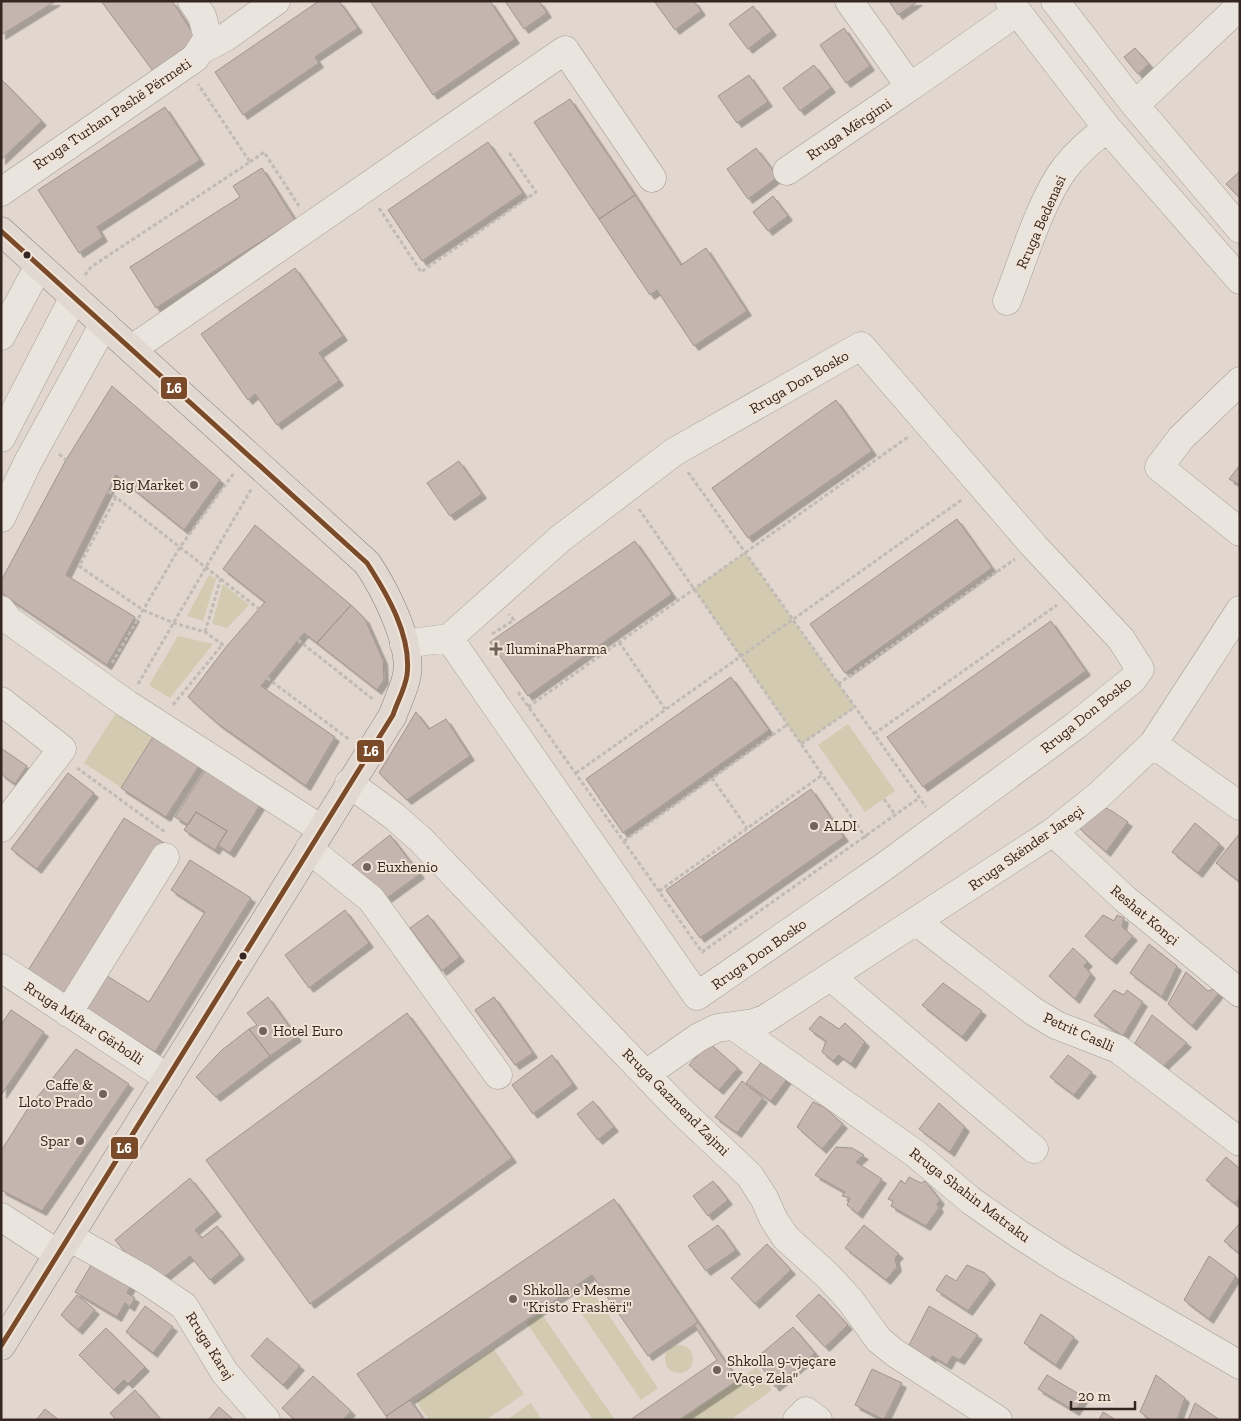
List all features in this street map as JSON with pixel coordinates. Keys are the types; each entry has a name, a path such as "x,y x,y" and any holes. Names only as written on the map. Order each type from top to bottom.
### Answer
{"main road":[{"path":"1,231 367,562 379,581 393,610 404,644 407,674 393,715 358,746 349,783 1,1346"}],"street":[{"name":"Rruga Turhan Pashë Përmeti","path":"1,192 194,57 208,38 207,27 192,1"},
{"path":"194,57 276,1"},
{"path":"849,1 910,87"},
{"path":"1055,1 1135,105 1240,229"},
{"path":"1135,105 1240,6"},
{"path":"1013,7 1106,128 1240,280"},
{"name":"Rruga Mërgimi","path":"787,171 910,87 1013,7"},
{"path":"132,349 565,50 652,178"},
{"name":"Rruga Bedenasi","path":"1007,301 1050,192 1064,169 1080,150 1106,128"},
{"path":"1,336 39,266"},
{"path":"1,438 72,295"},
{"path":"1,518 29,460 104,324"},
{"name":"Rruga Don Bosko","path":"861,346 1034,546 1121,639 1140,669 1132,680 1075,726 939,826 697,996 636,908 518,714 449,638 561,538 674,452 861,346"},
{"path":"1240,381 1181,438 1159,467 1240,532"},
{"path":"1,610 10,621 315,839 386,917 498,1075"},
{"name":"Rruga Skënder Jareçi","path":"646,1074 699,1037 718,1028 735,1027 765,1019 1053,832 1098,796 1153,744 1240,610"},
{"path":"404,644 449,638"},
{"path":"1,701 60,752 1,828"},
{"path":"1153,744 1240,806"},
{"name":"Rruga Gazmend Zajmi","path":"349,783 395,817 421,840 678,1108 750,1176 786,1238 839,1288 879,1340 895,1353 998,1420"},
{"name":"Reshat Konçi","path":"1053,832 1125,900 1240,993"},
{"path":"68,1014 165,857"},
{"name":"Petrit Caslli","path":"917,922 1033,1011 1056,1025 1118,1048 1240,1142"},
{"name":"Rruga Miftar Gërbolli","path":"1,968 68,1014 168,1078"},
{"path":"830,977 1034,1149"},
{"name":"Rruga Shahin Matraku","path":"735,1027 916,1154 970,1200 1020,1235 1067,1265 1240,1364"},
{"name":"Rruga Karaj","path":"1,1217 63,1246 144,1279 184,1306 225,1373 266,1420"},
{"path":"797,1420 806,1411 818,1420"}],"path":[{"path":"194,57 250,162"},
{"path":"365,188 421,272 536,192 508,150"},
{"path":"72,295 91,267 264,152 312,225"},
{"path":"518,714 927,423"},
{"path":"674,452 939,826"},
{"path":"100,685 180,547 255,461"},
{"path":"144,690 137,686 207,567 255,461"},
{"path":"576,773 792,618 982,486"},
{"path":"625,488 866,838"},
{"path":"108,490 259,609"},
{"path":"116,497 79,566 143,610 174,623 205,632 226,647"},
{"path":"838,684 1034,546"},
{"path":"205,632 221,578"},
{"path":"874,734 1076,592"},
{"path":"298,640 393,715"},
{"path":"620,642 665,709"},
{"path":"164,703 171,708 222,644"},
{"path":"267,678 358,746"},
{"path":"514,686 518,714 576,773 702,952 866,838 919,798"},
{"path":"801,744 855,707"},
{"path":"624,842 788,724"},
{"path":"343,746 358,746"},
{"path":"60,752 175,839 165,857"},
{"path":"636,908 822,775"},
{"path":"712,778 747,828"},
{"path":"884,799 896,816"}],"shaded area":[{"path":"745,553 855,707 801,744 694,589"},
{"path":"209,575 216,579 203,621 187,616"},
{"path":"223,584 249,605 227,628 212,624"},
{"path":"178,636 213,644 170,698 149,685"},
{"path":"116,713 199,766 166,817 84,763"},
{"path":"848,724 895,791 865,812 818,745"},
{"path":"591,1289 658,1388 641,1400 573,1301"},
{"path":"541,1313 615,1420 593,1420 526,1322"},
{"path":"679,1345 689,1349 693,1359 689,1369 679,1373 669,1369 665,1359 669,1349"},
{"path":"494,1349 524,1394 486,1420 429,1420 416,1401"},
{"path":"757,1367 772,1390 730,1420 679,1420"},
{"path":"531,1403 542,1420 506,1420"}],"building":[{"path":"1,1 56,1 1,35"},
{"path":"101,1 172,1 197,39 153,71"},
{"path":"319,1 339,1 358,28 315,57 319,63 243,115 215,72"},
{"path":"370,1 490,1 515,39 433,95"},
{"path":"505,1 539,1 547,13 524,29"},
{"path":"654,1 694,1 701,11 675,30"},
{"path":"889,1 918,1 898,15"},
{"path":"753,6 772,31 748,49 729,24"},
{"path":"844,28 870,66 846,83 820,45"},
{"path":"1135,48 1149,64 1138,74 1124,57"},
{"path":"814,65 831,88 800,111 783,88"},
{"path":"749,75 768,102 737,123 718,96"},
{"path":"1,79 42,121 1,160"},
{"path":"570,99 635,195 599,219 534,122"},
{"path":"165,107 200,160 97,227 103,237 79,253 38,190"},
{"path":"488,142 523,193 422,261 388,210"},
{"path":"756,148 778,177 748,199 727,169"},
{"path":"262,168 295,220 156,308 130,267 240,197 233,186"},
{"path":"1240,171 1240,198 1226,184"},
{"path":"635,195 681,265 706,248 747,311 694,346 657,290 650,295 599,219"},
{"path":"773,196 788,216 768,231 753,212"},
{"path":"295,268 343,336 319,353 339,381 277,425 255,394 248,400 201,334"},
{"path":"112,386 220,480 184,530 116,475 66,575 135,617 107,665 1,593 1,581 66,460"},
{"path":"836,400 872,451 748,538 712,488"},
{"path":"459,461 482,494 450,516 427,483"},
{"path":"1240,465 1240,485 1229,479"},
{"path":"957,519 992,568 845,673 810,624"},
{"path":"255,525 351,605 317,643 304,633 261,686 335,737 306,786 217,723 188,697 226,647 265,602 223,569"},
{"path":"635,541 672,594 528,696 490,642"},
{"path":"351,605 365,619 383,660 384,680 377,690 317,643"},
{"path":"1051,621 1086,671 923,787 887,737"},
{"path":"731,677 769,730 623,833 586,779"},
{"path":"416,712 429,729 446,719 470,756 407,800 379,773"},
{"path":"153,737 199,766 166,817 121,788"},
{"path":"1,748 27,766 15,784 1,774"},
{"path":"207,767 262,802 230,853 218,845 227,831 196,812 188,825 175,817"},
{"path":"68,773 94,793 37,869 11,849"},
{"path":"811,789 844,837 700,938 666,890"},
{"path":"1093,802 1112,811 1128,822 1106,852 1079,828"},
{"path":"196,812 227,831 215,850 184,830"},
{"path":"124,818 164,843 68,997 27,972"},
{"path":"1195,823 1220,844 1198,873 1172,852"},
{"path":"1240,833 1240,882 1216,863"},
{"path":"390,835 420,874 387,898 381,889 377,894 352,865"},
{"path":"190,860 251,898 155,1052 83,1007 104,974 149,1002 205,912 171,890"},
{"path":"345,910 369,943 309,988 285,955"},
{"path":"428,915 460,957 442,971 410,928"},
{"path":"1103,915 1114,921 1117,915 1124,918 1122,927 1133,936 1112,960 1085,936"},
{"path":"1149,944 1177,966 1162,997 1130,973"},
{"path":"1073,948 1088,962 1084,966 1091,974 1075,999 1049,976"},
{"path":"1186,972 1208,991 1214,989 1219,993 1192,1026 1168,1004"},
{"path":"943,983 982,1011 962,1037 922,1005"},
{"path":"1114,990 1124,995 1127,990 1143,1002 1123,1036 1094,1016"},
{"path":"268,997 297,1037 270,1056 249,1029 257,1025 247,1013"},
{"path":"494,997 533,1053 515,1065 475,1010"},
{"path":"11,1010 44,1032 2,1094 1,1025"},
{"path":"407,1013 512,1158 310,1304 206,1160"},
{"path":"1152,1015 1187,1043 1162,1067 1135,1043"},
{"path":"820,1016 839,1029 845,1023 865,1042 851,1064 839,1055 833,1061 822,1052 826,1041 809,1029"},
{"path":"249,1029 270,1056 216,1097 196,1077 222,1050"},
{"path":"709,1043 738,1068 719,1090 689,1065"},
{"path":"76,1049 129,1084 42,1211 1,1190 1,1151 27,1110"},
{"path":"552,1055 573,1084 533,1114 512,1085"},
{"path":"1068,1055 1092,1072 1074,1095 1050,1077"},
{"path":"762,1061 787,1079 771,1101 746,1083"},
{"path":"742,1081 763,1098 737,1133 715,1117"},
{"path":"593,1101 614,1127 598,1140 577,1114"},
{"path":"813,1102 824,1107 843,1124 822,1149 797,1127"},
{"path":"939,1103 965,1127 950,1152 919,1129"},
{"path":"836,1147 852,1148 864,1155 856,1162 882,1179 858,1214 847,1205 850,1198 842,1196 845,1192 815,1175"},
{"path":"1226,1157 1240,1169 1240,1198 1234,1203 1206,1180"},
{"path":"909,1177 921,1183 925,1181 940,1200 937,1204 939,1208 926,1226 891,1206 893,1201 888,1199 901,1180 905,1184"},
{"path":"190,1178 217,1212 195,1230 202,1238 217,1226 240,1255 210,1280 190,1256 153,1286 115,1240"},
{"path":"713,1181 728,1200 708,1216 693,1196"},
{"name":"Shkolla e Mesme \"Kristo Frashëri\"","path":"614,1199 698,1322 648,1356 592,1275 386,1416 357,1374"},
{"path":"1240,1223 1240,1254 1224,1241"},
{"path":"718,1225 736,1250 706,1271 688,1246"},
{"path":"864,1225 899,1254 895,1258 897,1267 886,1280 845,1248"},
{"path":"767,1244 791,1270 755,1304 731,1278"},
{"path":"1209,1256 1236,1276 1209,1319 1184,1300"},
{"path":"96,1257 134,1280 127,1293 135,1298 130,1307 125,1303 117,1317 75,1292"},
{"path":"967,1265 985,1273 991,1280 968,1311 936,1290 946,1275 956,1281"},
{"path":"819,1294 848,1325 825,1347 796,1316"},
{"path":"77,1295 95,1310 78,1330 61,1315"},
{"path":"145,1306 173,1327 153,1353 126,1332"},
{"path":"929,1306 978,1335 960,1360 952,1356 947,1365 932,1356 929,1362 909,1345"},
{"path":"1041,1314 1074,1337 1056,1365 1024,1343"},
{"name":"Shkolla 9-vjeçare \"Vaçe Zela\"","path":"698,1322 738,1380 679,1420 630,1420 717,1360 694,1325"},
{"path":"793,1327 815,1353 775,1387 756,1358"},
{"path":"106,1328 145,1367 128,1384 124,1380 114,1390 79,1355"},
{"path":"267,1338 300,1366 283,1385 251,1356"},
{"path":"872,1369 902,1383 884,1420 855,1405"},
{"path":"1047,1375 1084,1397 1075,1411 1038,1389"},
{"path":"1156,1375 1185,1398 1177,1420 1151,1420 1140,1412"},
{"path":"313,1376 351,1411 343,1420 295,1420 282,1408"},
{"path":"135,1390 161,1420 116,1420 110,1413"},
{"path":"410,1400 424,1420 388,1420 386,1416"},
{"path":"1195,1403 1220,1420 1188,1420"},
{"path":"219,1407 234,1420 208,1420"},
{"path":"45,1409 59,1420 36,1420"},
{"path":"1103,1412 1116,1420 1099,1420"}],"transit line":[{"name":"L6","path":"1,231 367,563 396,616 406,645 408,660 406,680 393,715 1,1346"}],"place":[{"name":"Big Market","path":"194,485"},
{"name":"IluminaPharma","path":"496,649"},
{"name":"ALDI","path":"814,826"},
{"name":"Euxhenio","path":"367,867"},
{"name":"Hotel Euro","path":"263,1031"},
{"name":"Caffe & Lloto Prado","path":"103,1094"},
{"name":"Spar","path":"80,1141"},
{"name":"Shkolla e Mesme \"Kristo Frashëri\"","path":"513,1299"},
{"name":"Shkolla 9-vjeçare \"Vaçe Zela\"","path":"717,1370"}]}
